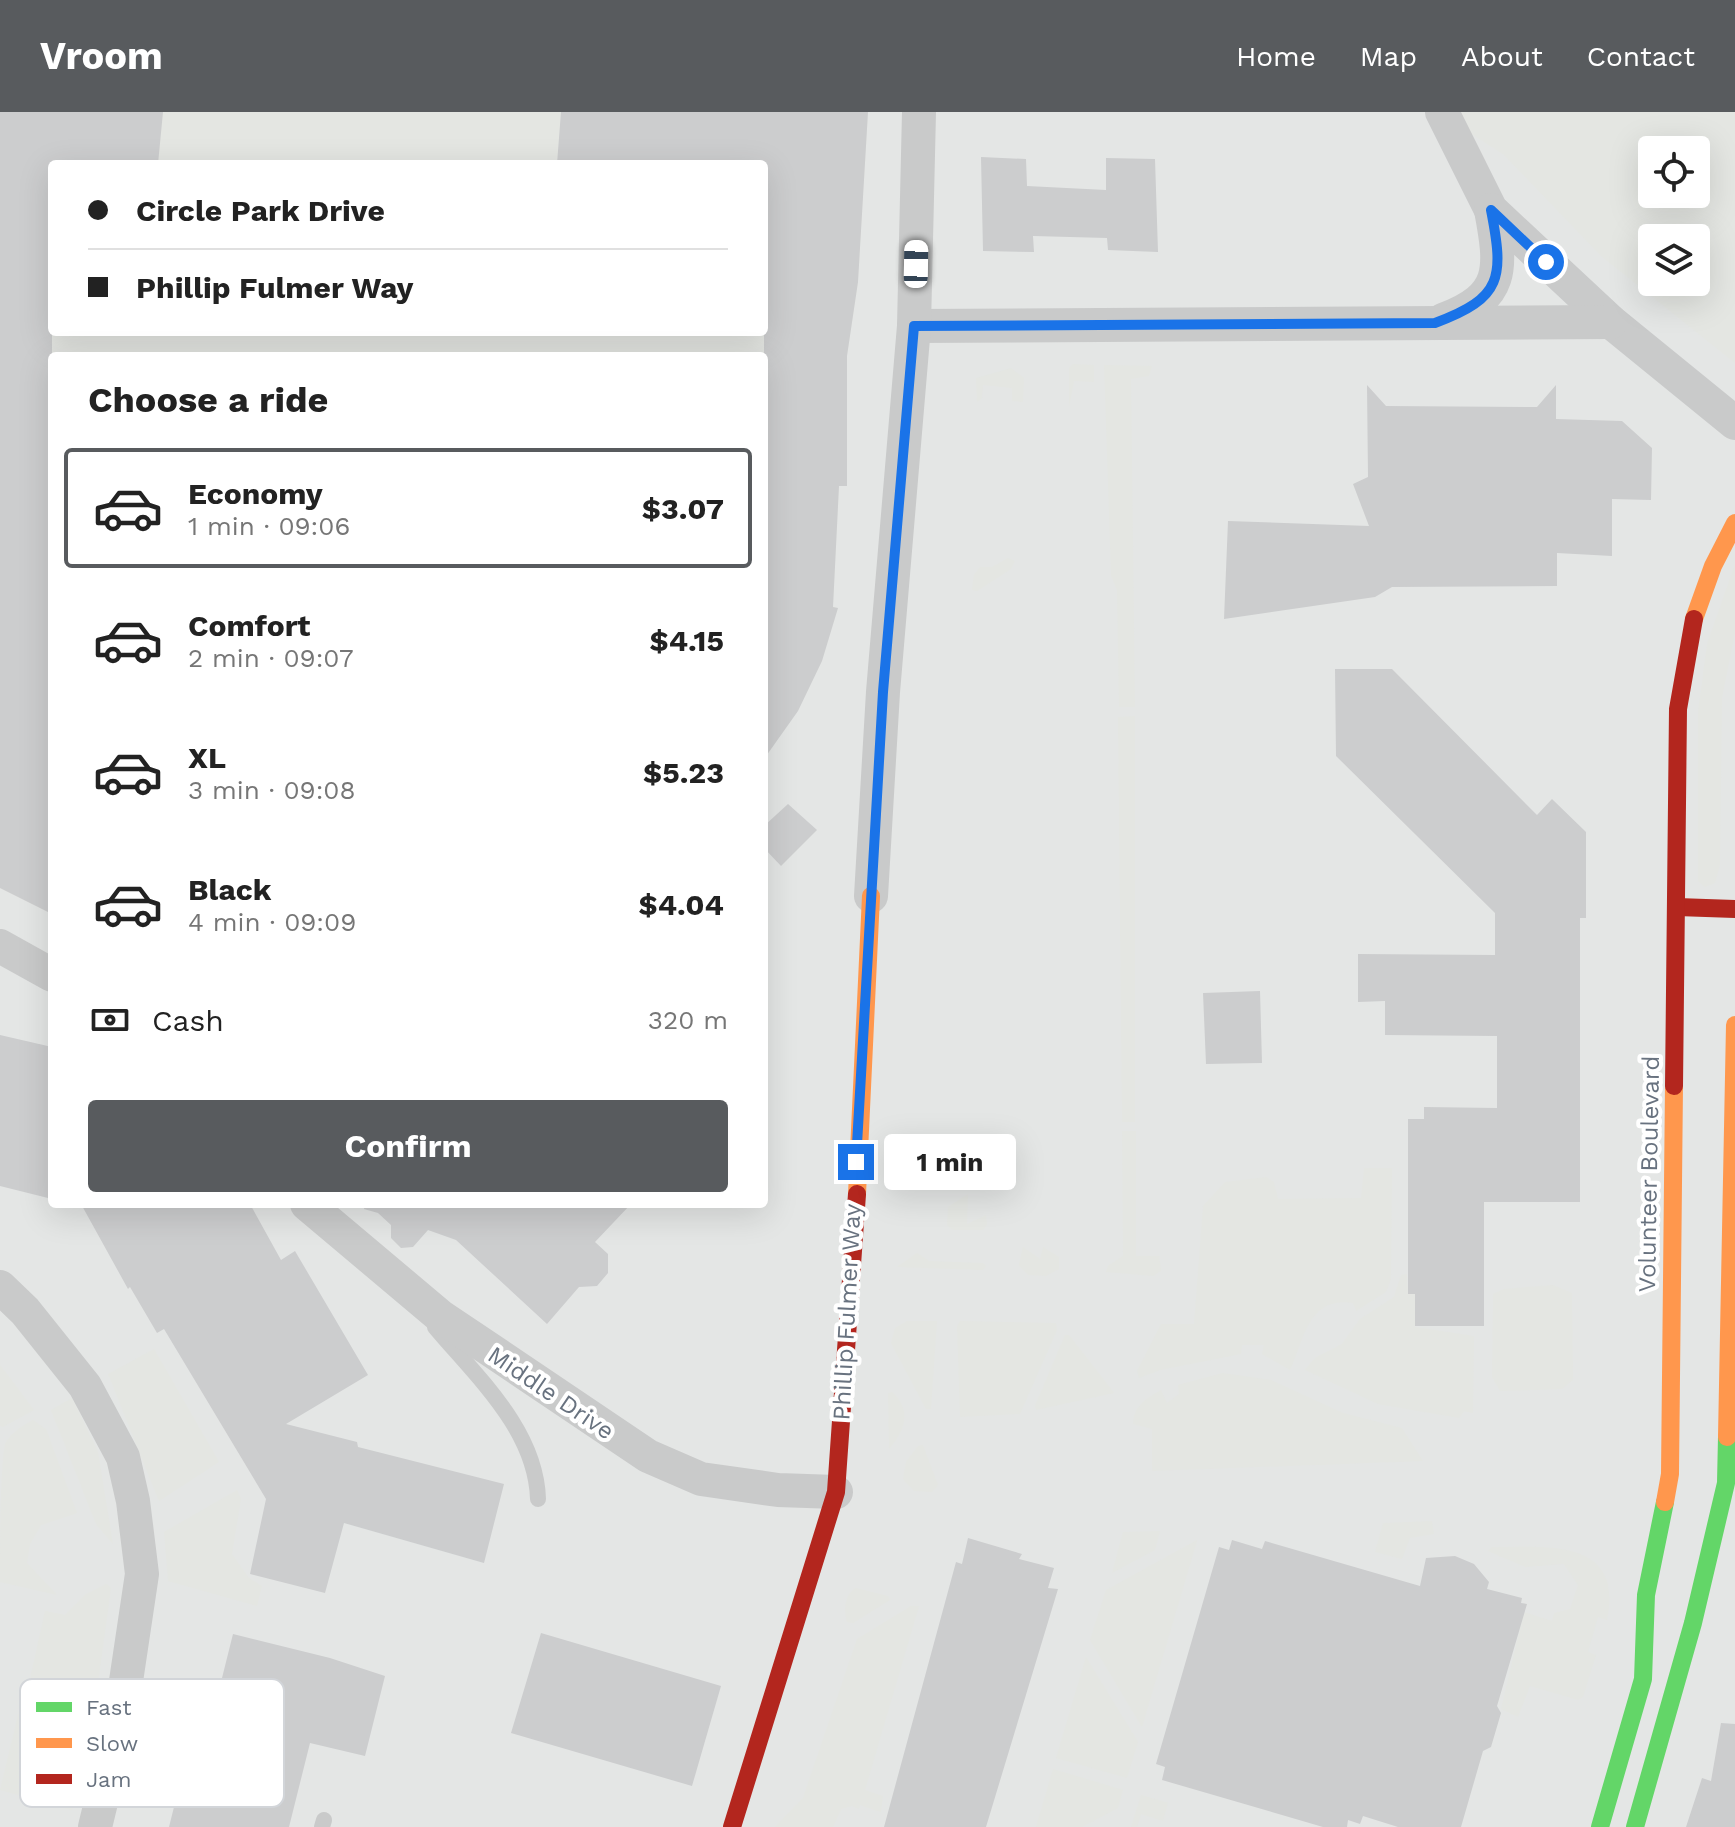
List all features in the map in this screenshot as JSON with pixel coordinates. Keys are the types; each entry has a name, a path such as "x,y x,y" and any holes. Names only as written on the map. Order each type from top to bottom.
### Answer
{"street":[{"name":"Phillip Fulmer Way","path":"732,1827 836,1492 853,1271 883,692 914,326 919,112"},
{"path":"1435,323 1471,310 1485,297 1499,254 1491,210 1442,112"},
{"path":"1491,210 1611,322 1735,423"},
{"path":"914,326 1611,322"},
{"name":"Volunteer Boulevard","path":"1600,1827 1643,1679 1646,1595 1670,1474 1680,1172 1677,907 1678,709 1682,666 1693,622 1735,523"},
{"path":"1677,907 1735,909"},
{"path":"0,946 48,973"},
{"path":"1635,1827 1693,1623 1726,1483 1726,1173 1735,1025"},
{"name":"Middle Drive","path":"312,1208 400,1286 648,1456 701,1479 778,1490 836,1492"},
{"path":"0,1287 25,1311 85,1386 123,1457 133,1501 142,1574 126,1679"},
{"path":"95,1827 100,1807"}],"lane":[{"path":"400,1286 506,1412 537,1473 538,1499"}],"shaded area":[{"path":"0,112 1735,112 1735,1827 0,1827"},
{"path":"0,112 868,112 858,282 847,356 847,486 839,486 833,603 826,605 838,608 808,685 768,752 768,352 48,352 48,912 0,888"},
{"path":"1457,112 1735,112 1735,363 1651,296 1710,296 1710,224 1638,224 1638,286 1601,256 1503,154 1470,133"},
{"path":"1073,364 1094,365 1094,382 1074,381 1069,406 1069,368"},
{"path":"1104,365 1152,366 1149,376 1131,379 1135,707 1119,707 1117,590 1111,575"},
{"path":"1011,368 1024,378 1023,402 1012,401 1012,388 983,385 982,398 977,402 976,378"},
{"path":"1008,558 1015,561 1011,569 977,591 972,590 974,575 980,567 992,567"},
{"path":"1735,564 1735,632 1722,697 1720,865 1715,883 1705,887 1698,881 1698,712 1707,644"},
{"path":"1135,716 1135,1122 1122,1122 1118,717"},
{"path":"1122,1131 1136,1131 1136,1256 1159,1256 1161,1271 1153,1276 1106,1272 1108,1266 1123,1256"},
{"path":"1364,1168 1392,1168 1391,1279 1386,1292 1356,1311 1353,1303 1338,1303 1326,1306 1317,1313 1310,1322 1290,1370 1262,1354 1264,1345 1242,1345 1241,1354 1160,1370 1139,1378 1137,1371 1161,1324 1194,1324 1203,1206 1225,1182 1266,1177 1274,1182 1278,1199 1361,1198"},
{"path":"968,1194 967,1224 986,1215 987,1224 983,1230 953,1230 947,1225 948,1207"},
{"path":"1023,1247 1040,1259 1043,1247 1059,1257 1059,1269 1046,1276 1028,1275 1019,1265"},
{"path":"917,1253 929,1261 983,1263 986,1266 983,1270 897,1267"},
{"path":"1407,1274 1408,1293 1415,1294 1415,1327 1474,1336 1473,1413 1464,1411 1459,1418 1378,1404 1305,1370 1315,1358 1342,1344 1360,1319 1394,1297 1401,1275"},
{"path":"1553,1285 1572,1293 1573,1380 1562,1389 1500,1391 1492,1377 1493,1294 1504,1289"},
{"path":"907,1321 937,1321 931,1409 926,1409 891,1343 895,1328"},
{"path":"960,1321 1056,1323 1057,1330 1020,1414 960,1417 957,1326"},
{"path":"1065,1335 1069,1335 1114,1393 1036,1410 1035,1406"},
{"path":"154,1349 219,1462 159,1501 108,1374"},
{"path":"0,1365 34,1410 3,1427 0,1426"},
{"path":"1223,1373 1271,1380 1343,1413 1402,1428 1423,1461 1152,1471 1152,1429 1133,1424 1138,1407 1161,1390 1167,1403 1179,1394 1178,1385"},
{"path":"892,1392 902,1406 904,1421 889,1449 888,1393"},
{"path":"72,1398 98,1452 113,1544 96,1524 51,1410"},
{"path":"33,1420 46,1429 77,1513 41,1525 30,1544 27,1563 57,1595 0,1582 5,1444 17,1430"},
{"path":"923,1445 938,1485 932,1492 914,1491 903,1479 906,1462 918,1446"},
{"path":"237,1490 241,1499 232,1554 249,1578 262,1586 257,1606 168,1581 164,1532"},
{"path":"1432,1521 1434,1534 1410,1538 1402,1559 1375,1552 1383,1523"},
{"path":"1160,1531 1155,1550 1112,1573 1123,1532"},
{"path":"1197,1540 1142,1727 1090,1640 1106,1590"},
{"path":"1492,1547 1557,1548 1593,1561 1604,1574 1609,1593 1607,1620 1598,1617 1588,1652 1596,1655 1583,1697 1578,1700 1530,1686 1518,1717 1501,1709 1524,1612 1552,1621 1554,1613 1570,1609 1578,1585 1564,1564 1525,1567 1488,1551"},
{"path":"106,1584 111,1588 99,1679 30,1679 45,1611 65,1615 86,1594"},
{"path":"856,1588 888,1596 890,1600 853,1623 847,1622 846,1603 849,1594"},
{"path":"911,1606 919,1606 865,1790 883,1796 881,1812 860,1805 859,1809 852,1806 841,1809 833,1827 775,1827 803,1798 857,1639"},
{"path":"1086,1657 1138,1742 1127,1778 1056,1758"},
{"path":"20,1707 20,1796 0,1790"},
{"path":"1053,1769 1123,1790 1118,1808 1082,1827 1036,1827"},
{"path":"1141,1795 1168,1803 1163,1821 1141,1814 1137,1827 1131,1827"}],"building":[{"path":"0,112 163,112 158,160 48,160 48,336 52,336 52,352 48,352 48,912 0,888"},
{"path":"561,112 868,112 858,282 847,356 847,486 839,486 833,607 838,608 822,661 798,711 768,753 768,352 764,352 764,336 768,336 768,160 557,160"},
{"path":"981,157 1026,159 1027,186 1106,190 1106,158 1155,159 1158,252 1108,250 1107,238 1033,236 1034,252 983,251"},
{"path":"1367,385 1386,406 1537,407 1556,385 1556,419 1622,421 1652,448 1651,500 1612,499 1612,556 1557,553 1557,586 1392,587 1375,597 1224,619 1228,521 1369,526 1353,484 1368,477"},
{"path":"1335,669 1392,669 1537,815 1552,799 1586,832 1586,918 1580,918 1580,1202 1484,1202 1484,1326 1415,1326 1415,1294 1408,1294 1408,1119 1424,1119 1424,1107 1497,1108 1497,1036 1385,1035 1385,1001 1358,1002 1358,954 1495,955 1495,913 1336,756"},
{"path":"788,804 817,830 781,866 768,852 768,822"},
{"path":"1260,991 1262,1063 1206,1064 1203,993"},
{"path":"0,1035 48,1046 48,1198 0,1186"},
{"path":"83,1208 252,1208 281,1260 295,1251 368,1375 286,1424 357,1442 358,1447 504,1484 484,1563 344,1523 325,1593 250,1574 266,1499 164,1329 157,1333 130,1287 128,1289"},
{"path":"627,1208 595,1242 608,1254 608,1273 597,1286 579,1287 547,1324 456,1240 428,1230 413,1247 401,1248 391,1238 391,1225 378,1213 364,1209"},
{"path":"968,1538 1022,1554 1019,1559 1054,1568 1048,1588 1058,1589 986,1827 884,1827 956,1562 962,1564"},
{"path":"1232,1540 1262,1549 1265,1541 1420,1586 1426,1558 1455,1556 1474,1564 1489,1582 1487,1589 1522,1598 1521,1603 1527,1604 1497,1706 1501,1713 1491,1747 1483,1751 1461,1827 1398,1827 1363,1816 1360,1824 1348,1820 1347,1827 1323,1827 1162,1780 1165,1767 1156,1764 1219,1547 1229,1550"},
{"path":"541,1633 721,1686 692,1786 511,1733"},
{"path":"233,1634 330,1658 385,1676 365,1756 310,1743 289,1827 169,1827 174,1807 284,1807 284,1679 222,1679"},
{"path":"1721,1723 1735,1724 1735,1827 1686,1827 1702,1778 1711,1781"}],"traffic: fast":[{"path":"1635,1827 1693,1623 1726,1483 1727,1437"},
{"path":"1600,1827 1643,1679 1646,1595 1665,1502"}],"traffic: slow":[{"path":"1694,619 1713,566 1735,523"},
{"path":"857,1194 871,896"},
{"path":"1727,1437 1735,1025"},
{"path":"1665,1502 1670,1474 1674,1086"}],"traffic: jam":[{"path":"1674,1086 1678,709 1694,619"},
{"path":"1677,907 1735,909"},
{"path":"732,1827 836,1492 857,1194"}],"route":[{"path":"856,1162 883,692 908,363 914,326 1217,327 1435,323 1471,310 1485,297 1494,278 1499,254 1491,210 1546,262"}]}
